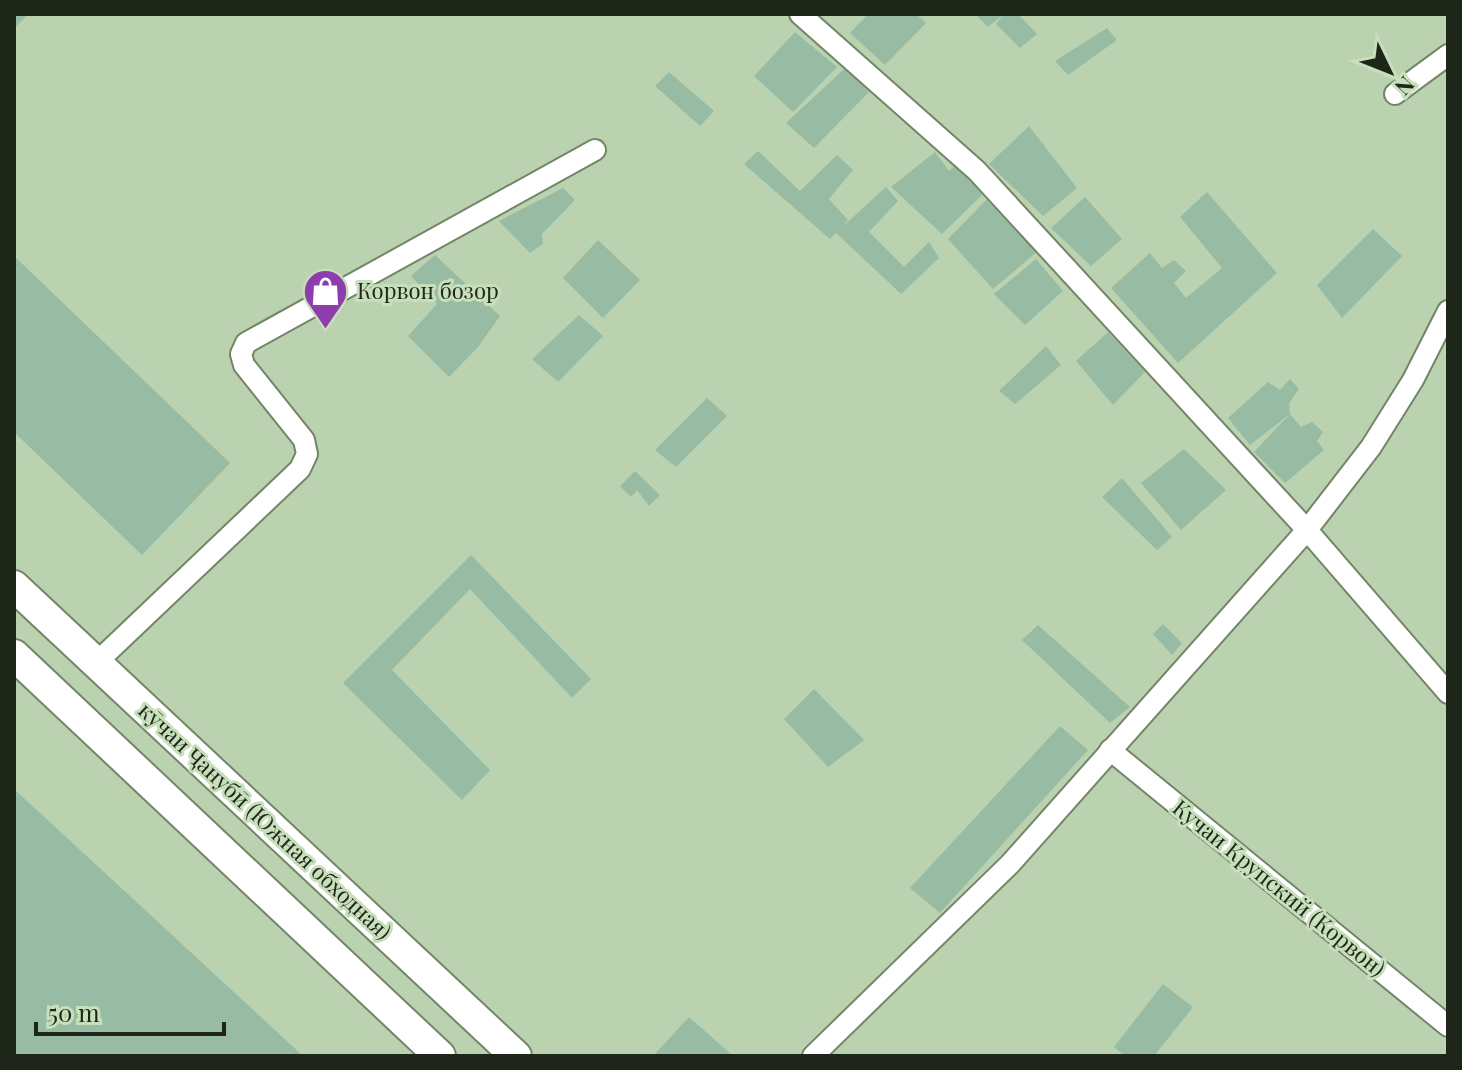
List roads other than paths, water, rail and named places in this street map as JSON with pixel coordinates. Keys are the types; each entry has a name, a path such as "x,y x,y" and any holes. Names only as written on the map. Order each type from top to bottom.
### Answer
{"main road":[{"name":"кӯчаи Ҷанубӣ (Южная обходная)","path":"14,586 516,1056"},
{"path":"14,655 440,1056"}],"street":[{"path":"800,14 977,171 1307,530 1448,693"},
{"path":"1395,94 1448,55"},
{"path":"96,663 300,469 307,454 304,440 244,365 241,354 246,343 595,150"},
{"path":"813,1056 1010,864 1307,530 1371,447 1413,380 1448,311"},
{"name":"Кучаи Крупский (Корвон)","path":"1110,750 1448,1026"}],"place":[{"name":"Корвон бозор","path":"326,330"}]}
